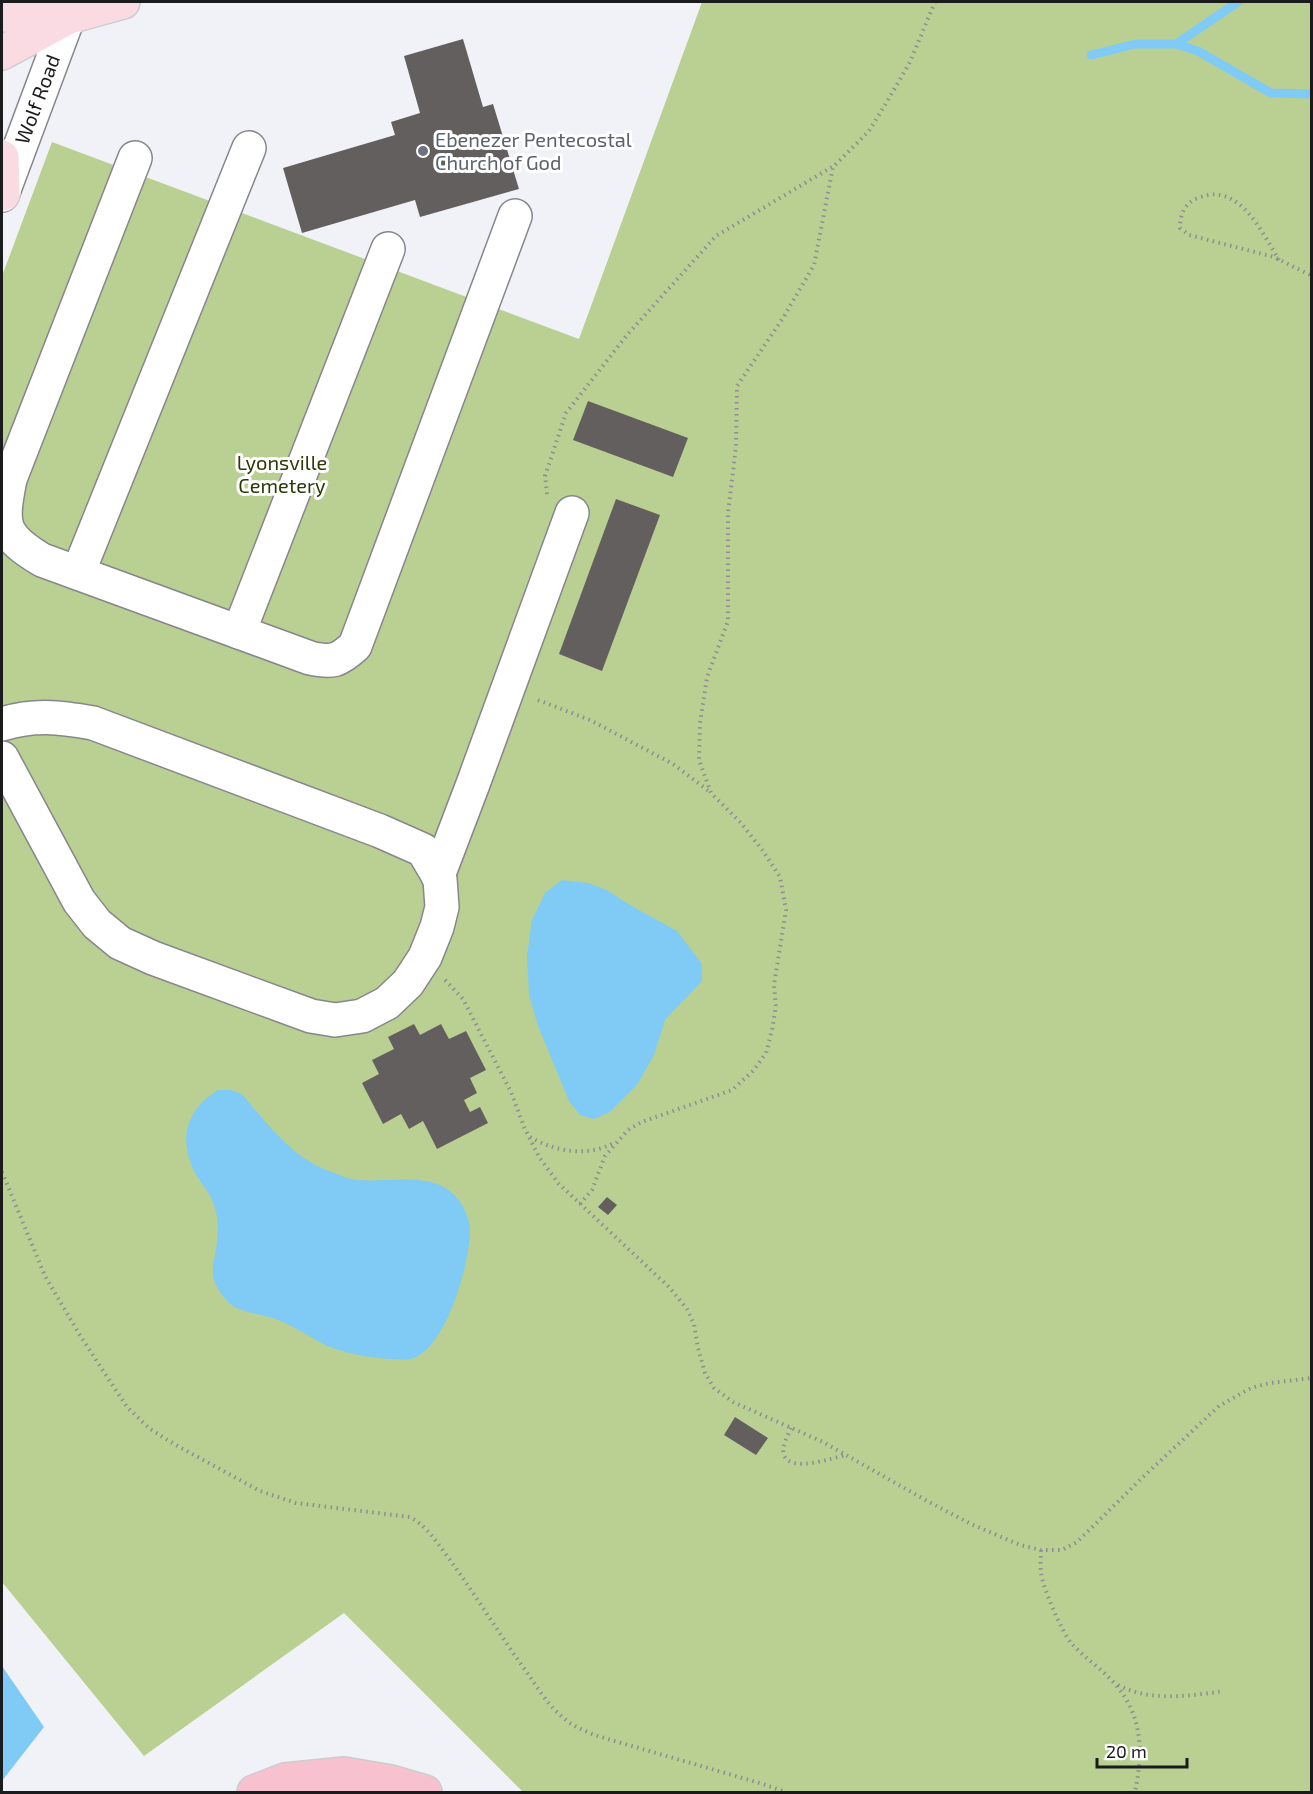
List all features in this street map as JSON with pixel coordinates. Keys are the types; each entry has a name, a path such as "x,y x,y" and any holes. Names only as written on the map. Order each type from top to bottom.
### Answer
{"highway":[{"path":"254,1792 285,1780 345,1774 391,1782 425,1792"}],"main road":[{"path":"2,15 123,2"},
{"path":"2,53 72,9"},
{"path":"2,158 2,195"}],"street":[{"name":"Wolf Road","path":"2,195 72,9"},
{"path":"78,573 249,148"},
{"path":"135,158 10,479 4,519 9,532 20,547 42,560 310,658 328,662 342,658 355,646 515,216"},
{"path":"238,632 388,249"},
{"path":"438,876 572,513"},
{"path":"2,724 23,717 55,717 93,723 380,831 423,850 440,879 442,907 425,957 408,983 387,1003 362,1016 335,1020 311,1016 153,958 120,943 97,924 79,901 2,758"}],"path":[{"path":"572,513 547,500 545,476 566,413 627,335 716,236 833,167 869,131 910,62 934,2"},
{"path":"711,793 699,760 700,723 707,677 728,621 728,513 736,447 737,386 783,318 814,265 833,167"},
{"path":"1279,260 1252,216 1239,203 1224,196 1208,194 1192,200 1182,211 1180,228 1190,235 1279,260 1311,276"},
{"path":"509,688 590,720 673,764 711,793 741,823 763,850 780,878 786,910 775,974 776,1006 766,1053 753,1071 732,1090 642,1122 628,1130 605,1156 592,1190 580,1204"},
{"path":"425,957 463,999 511,1092 539,1157 559,1184 670,1288 687,1309 694,1324 705,1373 714,1388 733,1402 847,1455 971,1524 1020,1545 1041,1550 1062,1550 1077,1542 1219,1406 1251,1388 1270,1383 1311,1378"},
{"path":"529,1137 543,1145 577,1151 599,1151 617,1141"},
{"path":"2,1172 45,1276 81,1337 127,1407 150,1429 260,1491 296,1503 410,1517 419,1522 459,1572 501,1638 549,1704 564,1719 594,1735 785,1792"},
{"path":"791,1428 783,1447 784,1456 790,1462 797,1465 806,1464 847,1455"},
{"path":"1041,1550 1041,1574 1054,1610 1070,1642 1114,1683 1128,1700 1141,1746 1140,1770 1135,1792"},
{"path":"1114,1683 1129,1691 1147,1695 1194,1695 1224,1691"}],"green space":[{"name":"Lyonsville Cemetery","path":"702,2 1311,2 1311,1792 523,1792 344,1613 144,1756 2,1582 2,276 52,142 579,339"}],"water":[{"path":"562,880 588,883 607,890 677,931 702,964 702,981 665,1020 654,1055 637,1085 610,1112 594,1119 580,1115 569,1101 538,1026 529,995 527,956 532,920 545,893"},
{"path":"218,1090 231,1090 242,1094 289,1146 324,1169 358,1180 401,1179 429,1182 453,1193 468,1217 470,1230 466,1262 446,1320 437,1337 426,1350 406,1360 374,1358 349,1353 325,1345 280,1321 237,1308 224,1298 213,1277 218,1231 217,1216 213,1201 192,1167 186,1144 189,1123 193,1114 199,1105"},
{"path":"2,1666 44,1727 2,1781"}],"building":[{"name":"Ebenezer Pentecostal Church of God","path":"463,39 483,107 493,104 519,189 420,217 415,200 302,233 283,168 395,135 391,122 420,113 404,56"},
{"path":"588,401 688,438 673,477 573,440"},
{"path":"616,499 660,515 602,671 559,654"},
{"path":"414,1024 420,1035 441,1024 449,1039 466,1031 486,1070 470,1078 477,1093 464,1100 470,1112 480,1107 488,1123 437,1149 423,1121 409,1129 401,1114 383,1124 362,1083 379,1074 372,1060 394,1049 388,1037"},
{"path":"607,1197 617,1205 608,1215 598,1207"},
{"path":"735,1417 768,1438 756,1455 724,1435"}],"waterway":[{"path":"1176,44 1238,2"},
{"path":"1091,55 1136,44 1176,44 1198,51 1271,93 1312,94"}],"place":[{"name":"Ebenezer Pentecostal Church of God","path":"423,151"}]}
